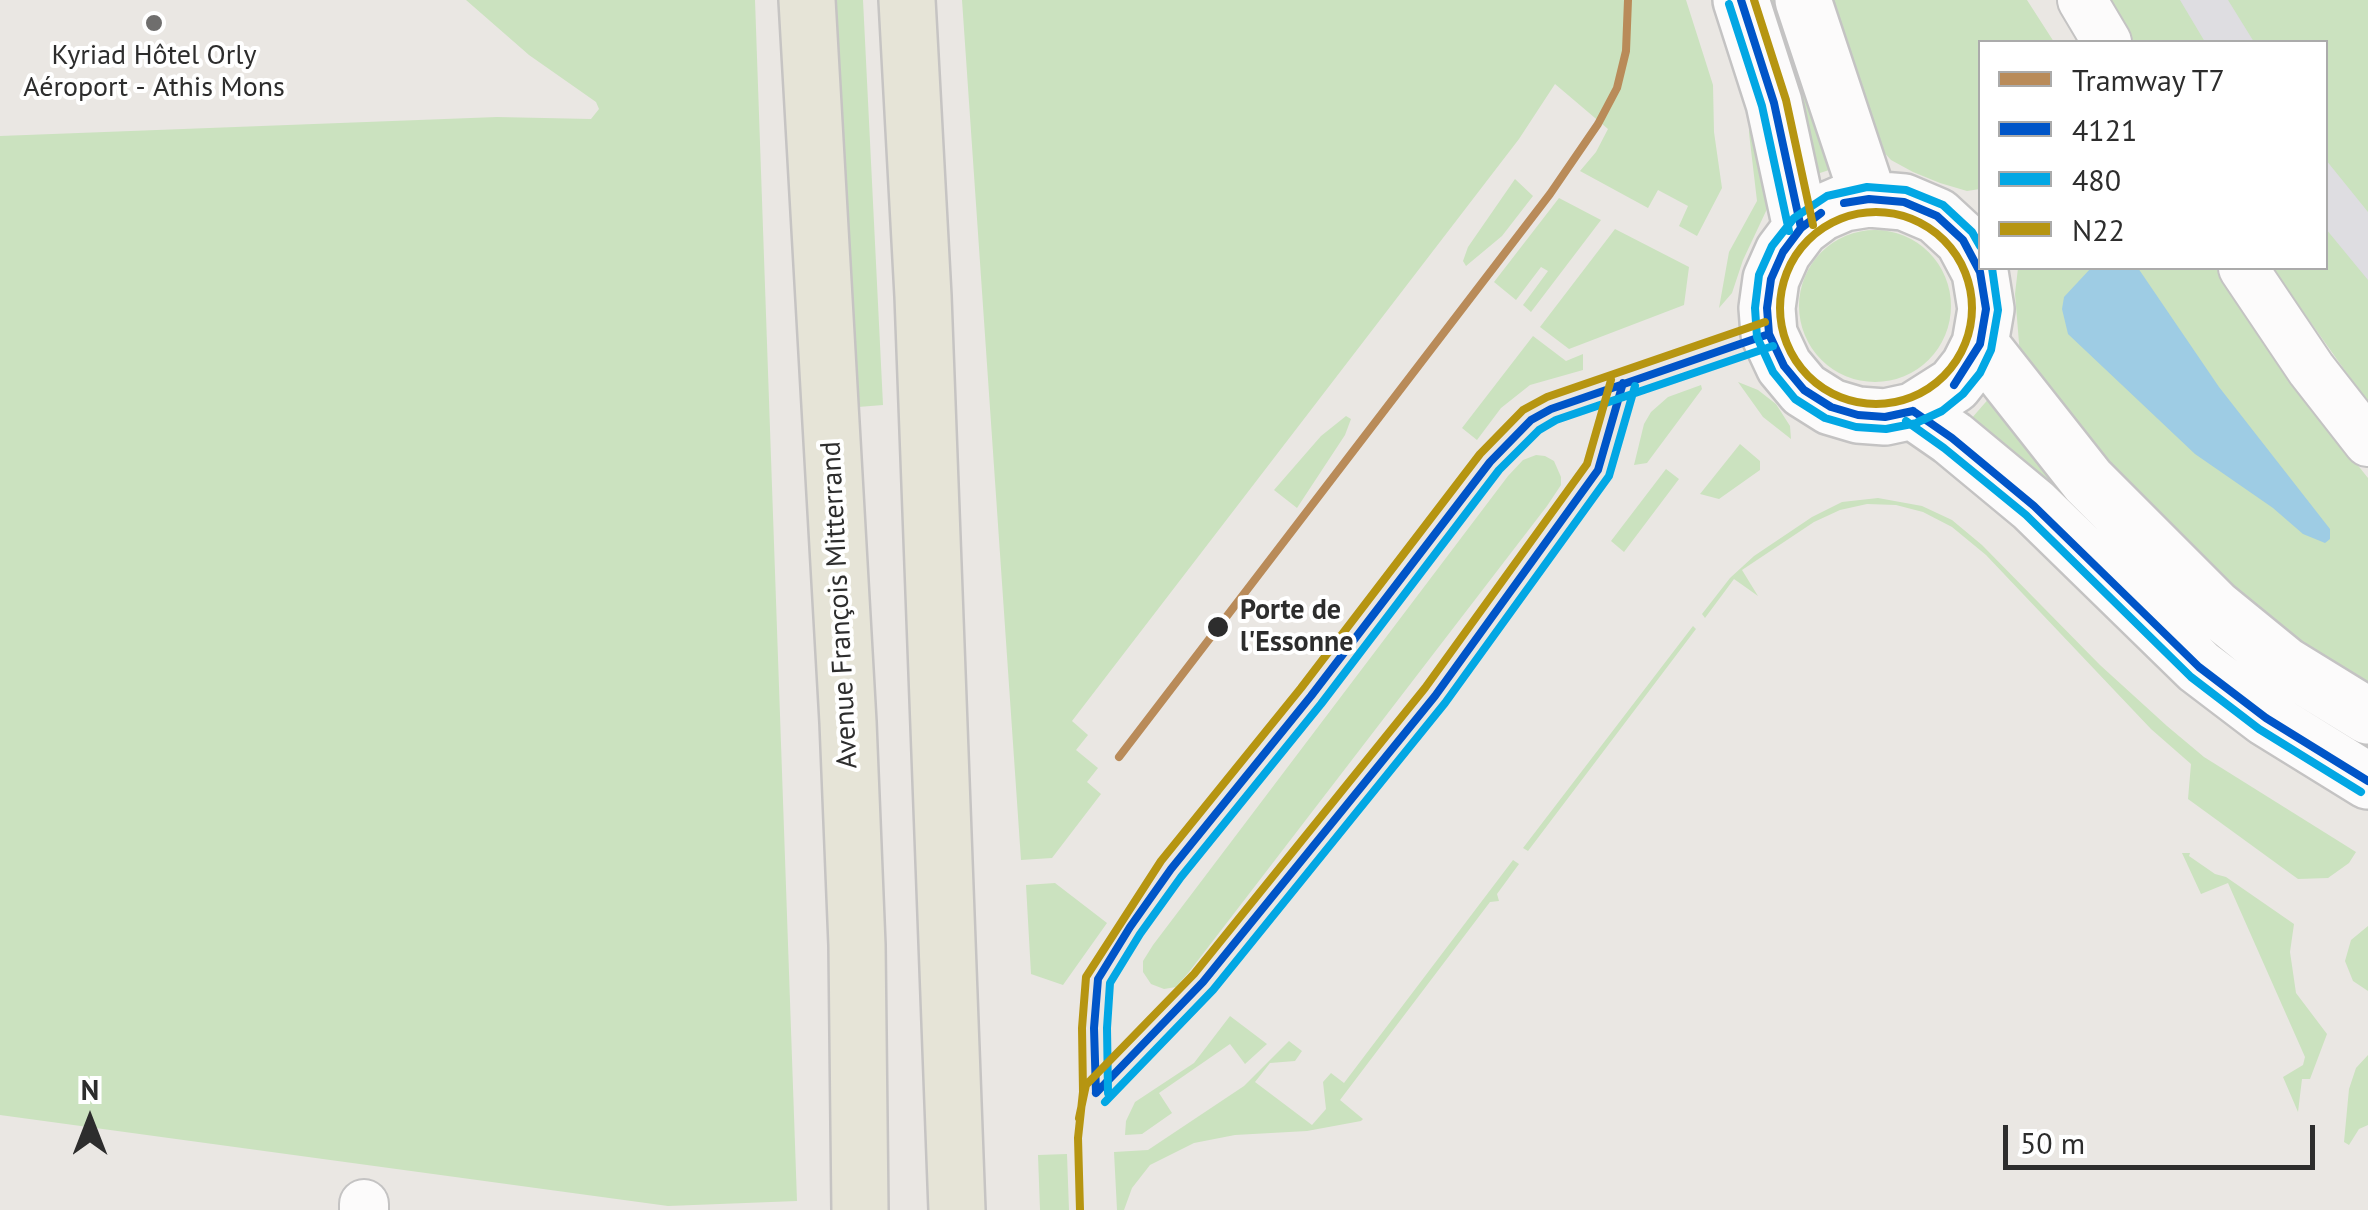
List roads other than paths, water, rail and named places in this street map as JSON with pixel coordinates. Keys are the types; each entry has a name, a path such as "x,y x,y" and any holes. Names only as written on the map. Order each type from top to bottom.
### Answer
{"main road":[{"name":"Avenue François Mitterrand","path":"806,0 848,722 857,944 860,1210"},
{"path":"907,0 957,1210"},
{"path":"1741,0 1774,103 1801,228"},
{"path":"1803,0 1869,198"},
{"path":"1978,263 1972,236 1904,202 1869,198 1832,208 1801,228 1783,252 1771,279 1769,334 1784,366 1804,390 1831,407 1858,415 1886,417 1913,411 1954,385 1980,344 1986,309 1980,270"},
{"path":"1980,344 2088,482 2214,608 2286,665 2368,716"},
{"path":"1913,411 2034,506 2199,667 2266,718 2368,781"}],"street":[{"path":"2082,0 2106,40"},
{"path":"2244,270 2311,369 2368,442"}],"water":[{"path":"2089,270 2139,270 2219,387 2330,529 2330,539 2325,543 2303,534 2273,508 2195,454 2068,334 2062,309 2064,297"}],"tram line":[{"name":"T7","path":"1119,757 1550,194 1598,124 1617,88 1626,51 1628,0"}],"place":[{"name":"Kyriad Hôtel Orly Aéroport - Athis Mons","path":"154,23"},
{"name":"Porte de l'Essonne","path":"1218,627"}]}
